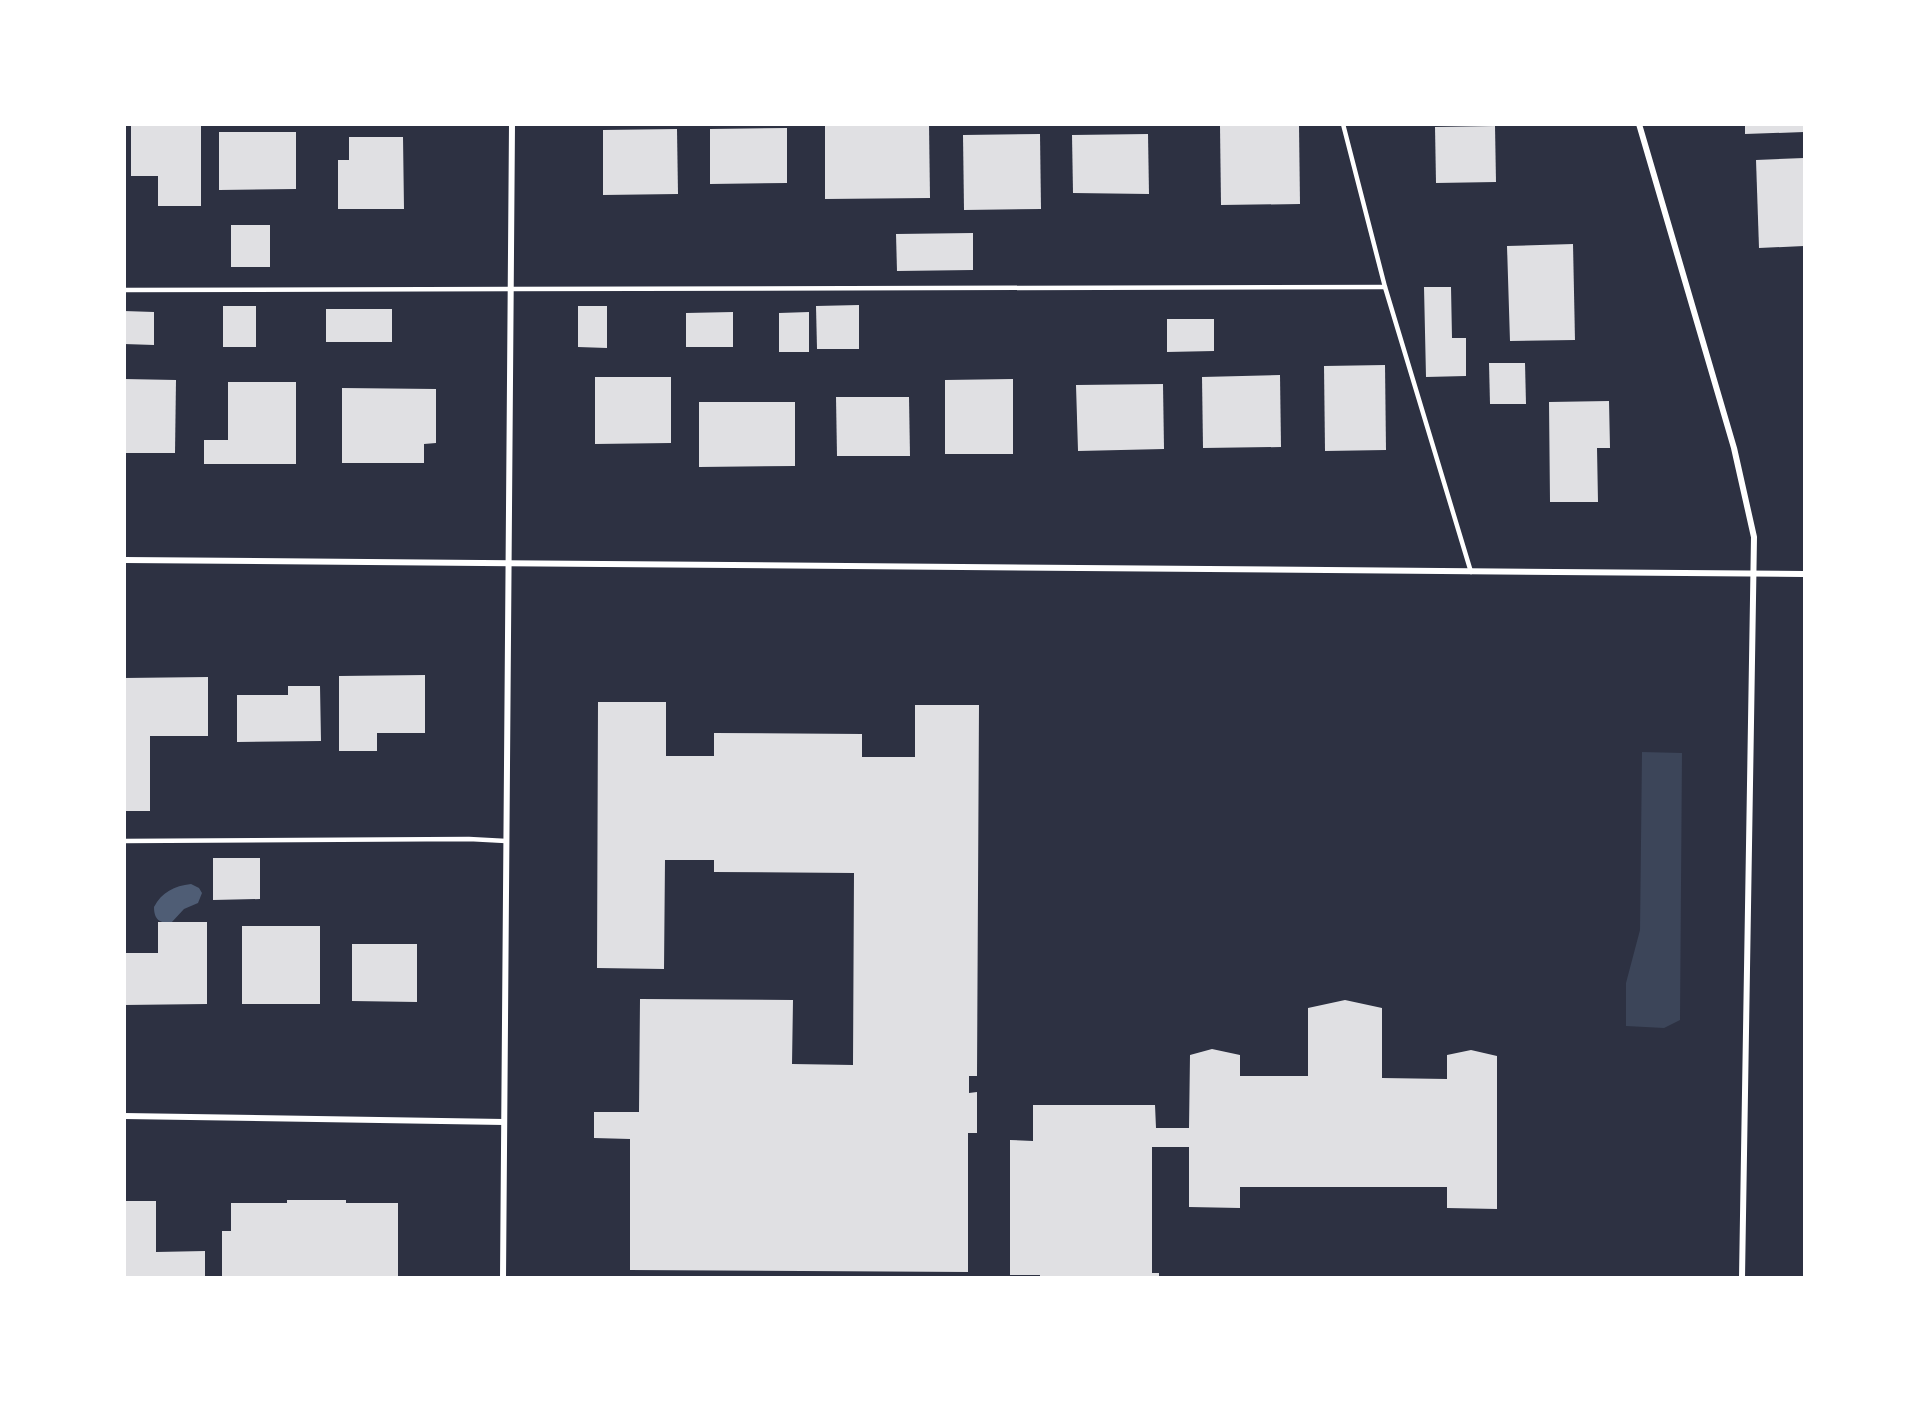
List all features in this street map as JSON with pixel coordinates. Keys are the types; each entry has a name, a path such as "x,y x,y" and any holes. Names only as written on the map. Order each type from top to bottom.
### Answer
{"street":[{"path":"503,1278 512,124"},
{"path":"1639,124 1734,448 1754,537 1742,1278"},
{"path":"124,560 1804,574"},
{"path":"124,1116 504,1122"}],"lane":[{"path":"1343,124 1385,287 1471,572"},
{"path":"124,290 1385,287"},
{"path":"124,841 469,839 506,841"}],"shaded area":[{"path":"1642,752 1682,753 1680,1020 1664,1028 1626,1026 1626,983 1640,930"},
{"path":"191,884 199,888 202,893 198,903 184,909 171,923 158,920 154,907 161,897 174,888"}],"building":[{"path":"131,124 201,124 201,206 158,206 158,176 131,176"},
{"path":"825,124 929,124 930,198 825,199"},
{"path":"1745,124 1804,124 1804,132 1745,134"},
{"path":"1299,125 1300,204 1221,205 1220,126"},
{"path":"1495,126 1496,182 1436,183 1435,127"},
{"path":"787,128 787,183 710,184 710,129"},
{"path":"677,129 678,194 603,195 603,130"},
{"path":"219,132 296,132 296,189 219,190"},
{"path":"1040,134 1041,209 964,210 963,135"},
{"path":"1148,134 1149,194 1073,193 1072,135"},
{"path":"349,137 403,137 404,209 338,209 338,160 349,160"},
{"path":"1804,158 1804,246 1759,248 1756,160"},
{"path":"231,225 270,225 270,267 231,267"},
{"path":"973,233 973,270 897,271 896,234"},
{"path":"1573,244 1575,340 1510,341 1507,246"},
{"path":"1424,287 1451,287 1452,338 1466,338 1466,376 1426,377"},
{"path":"859,305 859,349 817,349 816,306"},
{"path":"223,306 256,306 256,347 223,347"},
{"path":"578,306 607,306 607,348 578,347"},
{"path":"326,309 392,309 392,342 326,342"},
{"path":"124,311 154,312 154,345 124,344"},
{"path":"733,312 733,347 686,347 686,313"},
{"path":"809,312 809,352 779,352 779,313"},
{"path":"1167,319 1214,319 1214,351 1167,352"},
{"path":"1489,363 1525,363 1526,404 1490,404"},
{"path":"1385,365 1386,450 1325,451 1324,366"},
{"path":"1280,375 1281,447 1203,448 1202,377"},
{"path":"595,377 671,377 671,443 595,444"},
{"path":"124,379 176,380 175,453 124,453"},
{"path":"1013,379 1013,454 945,454 945,380"},
{"path":"228,382 296,382 296,464 204,464 204,440 228,440"},
{"path":"1163,384 1164,449 1078,451 1076,385"},
{"path":"342,388 436,389 436,443 424,444 424,463 342,463"},
{"path":"836,397 909,397 910,456 837,456"},
{"path":"1609,401 1610,448 1597,448 1598,502 1550,502 1549,402"},
{"path":"699,402 795,402 795,466 699,467"},
{"path":"425,675 425,733 377,733 377,751 339,751 339,676"},
{"path":"208,677 208,736 150,736 150,811 124,811 124,678"},
{"path":"288,686 320,686 321,741 237,742 237,695 288,695"},
{"path":"598,702 666,702 666,756 714,756 714,733 862,734 862,757 915,757 915,705 979,705 977,1076 969,1076 969,1093 977,1092 977,1133 968,1133 968,1272 630,1270 630,1139 594,1138 594,1112 639,1112 640,999 793,1000 792,1064 853,1065 854,873 714,872 714,860 665,860 664,969 597,968"},
{"path":"213,858 260,858 260,899 213,900"},
{"path":"158,922 207,922 207,1004 124,1005 124,953 158,953"},
{"path":"242,926 320,926 320,1004 242,1004"},
{"path":"352,944 417,944 417,1002 352,1001"},
{"path":"1345,1000 1382,1008 1382,1078 1447,1079 1447,1055 1471,1050 1497,1056 1497,1209 1447,1208 1447,1187 1240,1187 1240,1208 1189,1207 1189,1147 1152,1147 1152,1273 1159,1273 1159,1278 1040,1278 1040,1275 1010,1275 1010,1140 1033,1141 1033,1105 1155,1105 1156,1128 1189,1128 1190,1055 1212,1049 1240,1055 1240,1076 1308,1076 1308,1008"},
{"path":"287,1200 398,1203 398,1278 222,1278 222,1231 231,1231 231,1203 287,1203"},
{"path":"124,1201 156,1201 156,1252 205,1251 205,1278 124,1278"}]}
